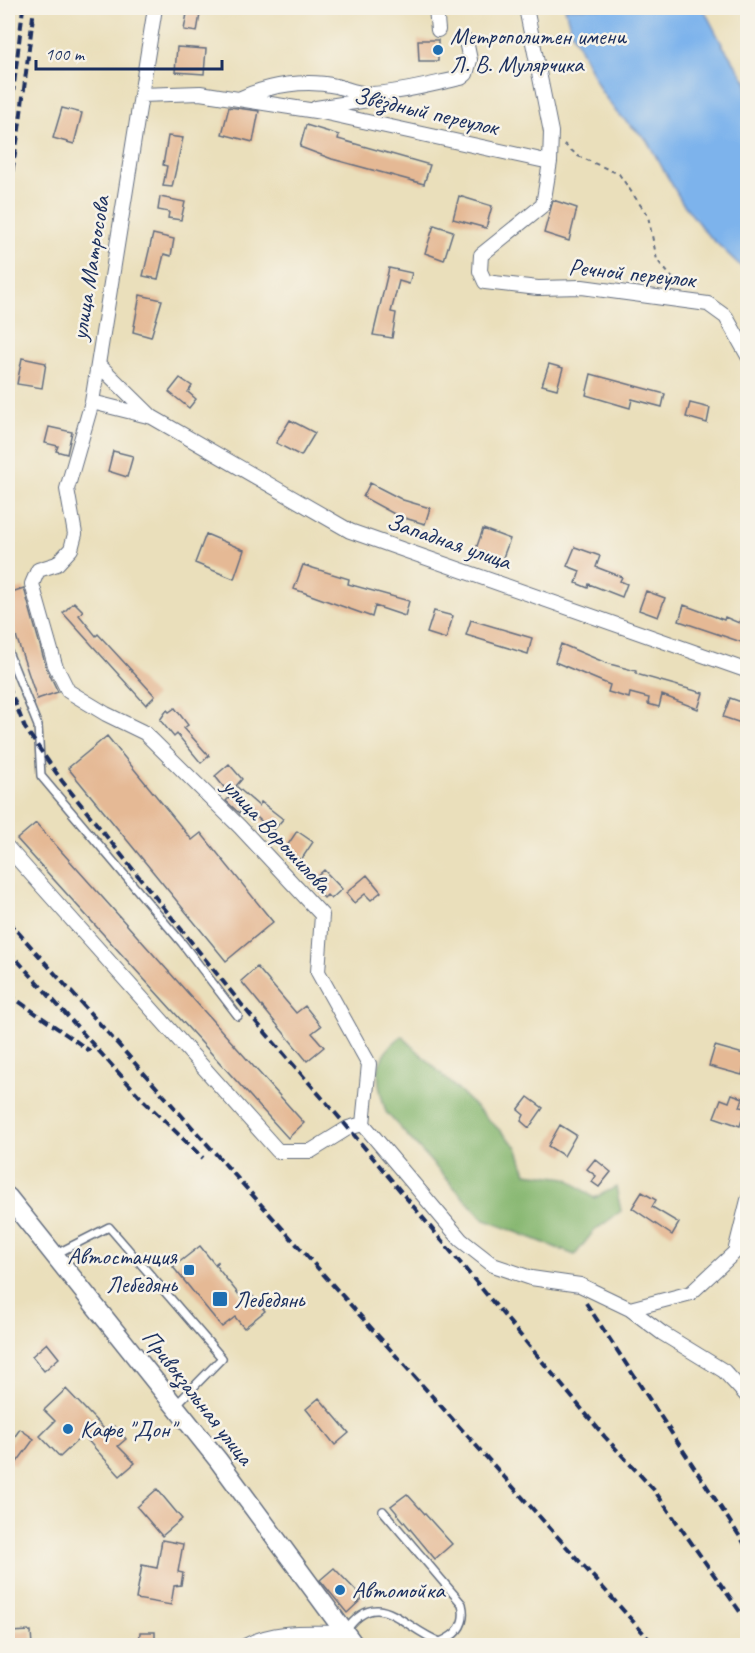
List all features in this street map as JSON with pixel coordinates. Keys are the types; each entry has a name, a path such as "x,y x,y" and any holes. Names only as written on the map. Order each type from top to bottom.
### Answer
{"main road":[{"name":"Привокзальная улица","path":"8,1197 56,1254 174,1407 219,1460 349,1639"}],"street":[{"name":"улица Матросова","path":"75,534 67,489 92,402 155,8"},
{"path":"436,8 438,30"},
{"path":"526,8 551,132 550,162"},
{"path":"240,99 273,87 318,83 338,86 350,92 378,93 461,78 466,74 470,60 466,41"},
{"name":"Звёздный переулок","path":"141,95 200,93 309,110 550,162"},
{"path":"309,110 368,100 378,93"},
{"name":"Речной переулок","path":"550,162 543,205 481,255 480,271 485,282 538,288 582,287 708,304 726,317 747,356"},
{"path":"98,364 152,417"},
{"path":"92,402 152,417"},
{"name":"Западная улица","path":"152,417 350,531 747,671"},
{"name":"улица Ворошилова","path":"75,534 71,549 57,564 38,570 32,584 55,664 68,691 106,714 145,733 240,827 322,915 318,972 369,1064 363,1124"},
{"path":"8,848 278,1151 311,1151 348,1128 363,1124 461,1240 493,1264 531,1278 580,1285 630,1309 662,1334 724,1371 747,1397"},
{"path":"630,1309 691,1293 735,1252 743,1232 747,1200"},
{"path":"244,1646 269,1636 288,1633 349,1639"}],"lane":[{"path":"8,29 10,8"},
{"path":"8,652 38,726 41,776 182,943 238,1016"},
{"path":"56,1254 109,1227 222,1358 174,1407"},
{"path":"349,1639 361,1612 368,1609 385,1611 442,1644 461,1628 464,1614 462,1604 383,1511"}],"path":[{"path":"551,132 578,156 619,174 648,216 657,260 680,287 701,303"},
{"path":"215,1264 222,1259"}],"green space":[{"path":"402,1036 517,1147 526,1173 567,1178 594,1198 616,1187 621,1211 593,1232 575,1255 483,1219 386,1112 378,1079 379,1070 385,1053"}],"water":[{"path":"565,8 703,8 723,46 747,82 747,272 706,233 682,202 646,139 617,113 601,91 571,30"}],"building":[{"path":"188,8 201,8 197,32 184,30"},
{"path":"418,40 438,40 438,61 419,61"},
{"path":"177,47 206,49 204,74 175,72"},
{"path":"229,107 259,111 253,142 222,134"},
{"path":"62,108 82,113 74,144 53,138"},
{"path":"306,125 339,135 338,139 430,165 424,184 332,159 300,147"},
{"path":"168,136 183,138 172,187 163,186 167,166 163,165"},
{"path":"459,196 492,206 486,228 453,219"},
{"path":"160,197 185,202 181,220 168,218 169,212 158,210"},
{"path":"553,200 577,208 569,241 544,233"},
{"path":"434,225 453,231 444,260 425,253"},
{"path":"153,234 174,239 171,256 164,254 158,279 143,276"},
{"path":"389,268 412,273 409,284 399,281 391,312 396,313 392,338 373,335"},
{"path":"140,295 162,300 151,337 133,332"},
{"path":"22,358 46,363 42,388 17,384"},
{"path":"549,364 563,368 557,389 542,385"},
{"path":"591,374 665,394 662,407 632,399 630,408 586,395"},
{"path":"180,378 192,386 188,392 196,399 189,408 169,392"},
{"path":"690,403 710,408 707,423 686,417"},
{"path":"290,420 315,433 301,456 276,443"},
{"path":"49,427 72,432 67,454 56,451 58,446 45,443"},
{"path":"113,451 133,456 127,477 108,471"},
{"path":"370,483 403,500 430,508 425,524 398,516 363,497"},
{"path":"483,529 510,539 502,560 476,549"},
{"path":"206,534 244,550 234,579 195,563"},
{"path":"575,547 600,556 596,567 622,577 620,581 627,584 622,597 589,584 588,588 576,583 580,571 567,566"},
{"path":"303,565 349,579 348,584 409,601 405,616 375,606 372,617 294,589"},
{"path":"24,588 46,667 58,692 37,699 8,612 8,593"},
{"path":"646,591 665,598 658,617 639,610"},
{"path":"74,602 83,611 79,615 96,636 98,634 155,696 146,705 63,613"},
{"path":"746,603 747,644 679,621 684,605 724,620 725,617 739,623"},
{"path":"434,611 453,616 446,639 427,633"},
{"path":"471,620 532,638 528,654 466,635"},
{"path":"561,644 606,663 636,671 636,674 703,693 698,709 662,695 659,707 648,704 649,698 630,693 629,698 608,692 610,685 555,662"},
{"path":"730,698 747,704 747,725 723,717"},
{"path":"175,708 188,725 184,728 209,756 201,763 177,734 174,737 160,720 167,710 169,712"},
{"path":"107,736 192,840 201,833 273,922 226,961 68,768"},
{"path":"229,764 242,779 236,786 259,806 261,802 283,819 273,831 245,807 239,813 226,801 231,796 215,776"},
{"path":"36,823 304,1123 288,1138 17,839"},
{"path":"297,831 313,842 301,860 285,849"},
{"path":"324,870 342,889 331,899 327,895 324,898 310,883"},
{"path":"367,875 381,892 371,900 365,894 354,903 346,893"},
{"path":"257,967 296,1013 305,1006 321,1026 312,1033 324,1047 307,1061 241,981"},
{"path":"715,1046 747,1055 742,1075 709,1066"},
{"path":"732,1094 743,1098 740,1107 746,1108 740,1126 714,1117 721,1099 729,1102"},
{"path":"528,1097 543,1108 529,1128 521,1121 524,1115 518,1110"},
{"path":"560,1125 576,1135 564,1156 548,1146"},
{"path":"595,1159 611,1172 599,1187 592,1182 596,1176 587,1169"},
{"path":"642,1192 656,1200 652,1207 679,1223 672,1235 632,1208"},
{"path":"200,1246 244,1301 252,1295 265,1311 244,1328 235,1317 222,1327 173,1267"},
{"path":"47,1343 59,1358 44,1371 32,1356"},
{"name":"Кафе \"Дон\"","path":"66,1389 107,1432 114,1426 126,1439 118,1446 135,1463 120,1476 83,1435 60,1457 40,1436 55,1421 44,1410"},
{"path":"319,1398 349,1433 335,1445 306,1409"},
{"path":"20,1429 34,1439 15,1465 8,1460 8,1446"},
{"path":"157,1489 182,1519 162,1536 137,1507"},
{"path":"407,1494 452,1544 435,1559 391,1506"},
{"path":"162,1540 183,1544 178,1572 183,1573 181,1585 174,1586 171,1605 136,1599 142,1565 157,1568"},
{"name":"Автомойка","path":"334,1568 363,1598 347,1613 320,1580"},
{"path":"31,1631 32,1646 8,1646 8,1632"},
{"path":"140,1632 155,1632 155,1646 139,1646"}],"railway":[{"path":"8,136 23,8"},
{"path":"8,198 34,8"},
{"path":"8,685 25,728 62,781 250,1015 344,1123 605,1437 654,1490 748,1623"},
{"path":"8,921 655,1646"},
{"path":"8,950 143,1100 203,1158"},
{"path":"8,994 90,1051"},
{"path":"586,1303 748,1549"}],"place":[{"name":"Метрополитен имени Л. В. Мулярчика","path":"438,50"},
{"name":"Автостанция Лебедянь","path":"189,1270"},
{"name":"Лебедянь","path":"220,1299"},
{"name":"Кафе \"Дон\"","path":"68,1429"},
{"name":"Автомойка","path":"340,1590"}]}
